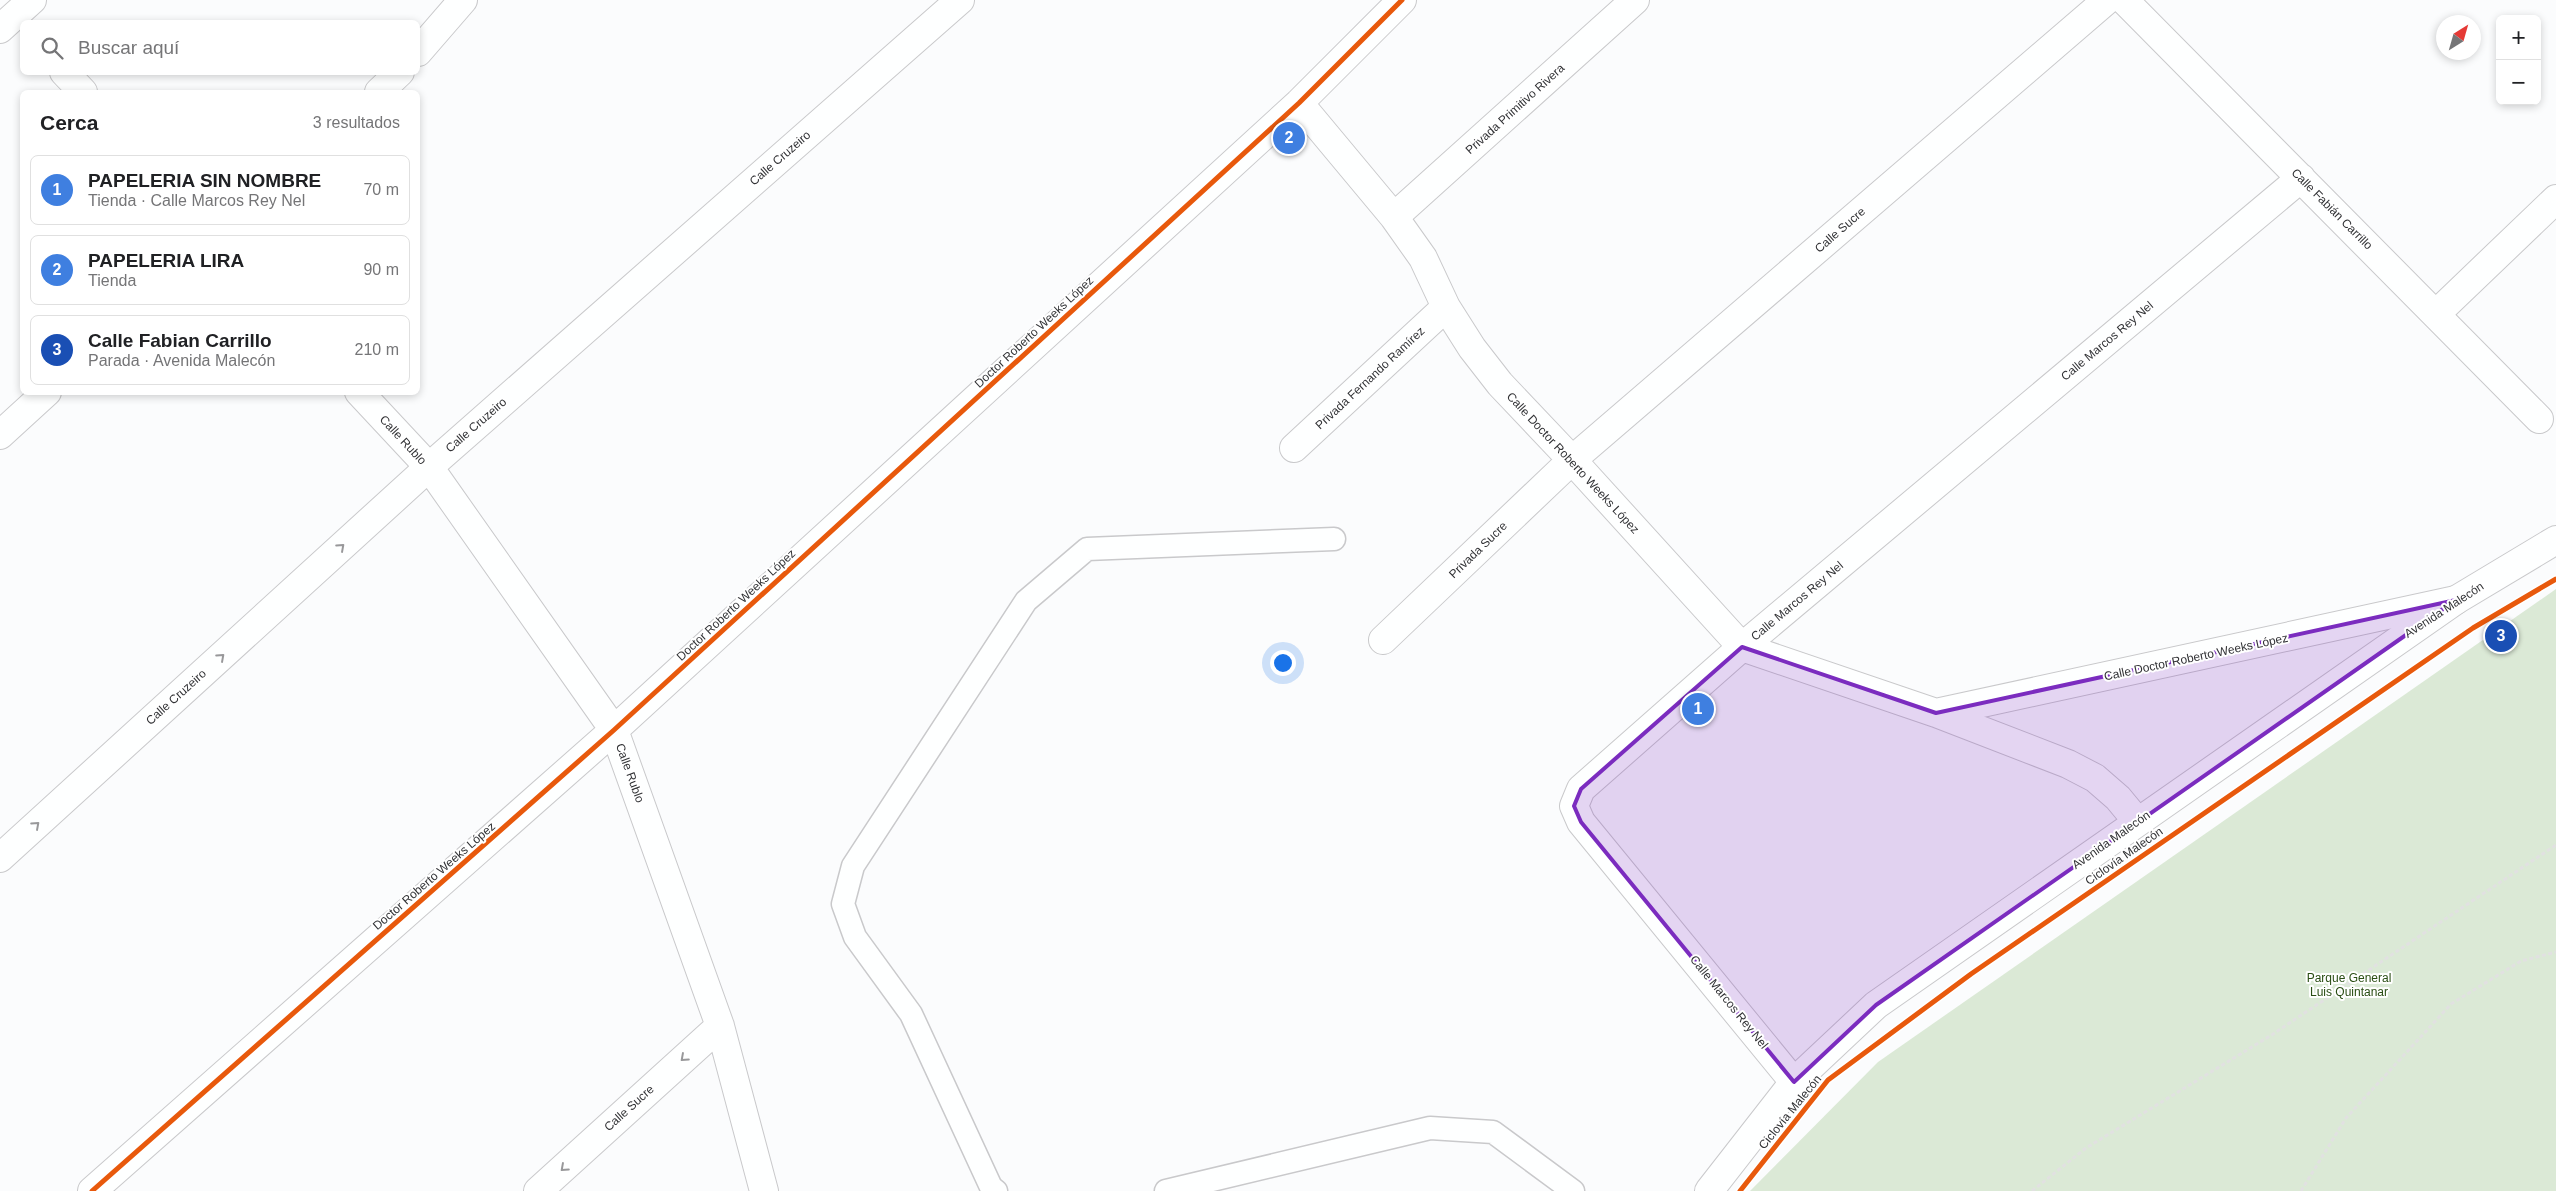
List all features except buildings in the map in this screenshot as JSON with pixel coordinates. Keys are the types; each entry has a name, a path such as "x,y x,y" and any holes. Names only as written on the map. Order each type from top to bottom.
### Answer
{"street":[{"path":"420,50 463,0"},
{"name":"Calle Cruzeiro","path":"0,858 428,468 960,0"},
{"name":"Doctor Roberto Weeks López","path":"92,1191 614,730 1299,103 1379,10 1402,0"},
{"name":"Privada Primitivo Rivera","path":"1394,217 1635,0"},
{"name":"Calle Sucre","path":"1572,460 2107,0"},
{"name":"Calle Fabián Carrillo","path":"2124,0 2539,418"},
{"path":"67,75 80,90"},
{"path":"382,90 397,75"},
{"name":"Calle Doctor Roberto Weeks López","path":"1299,103 1394,217 1422,258 1446,308 1472,348 1500,384 1572,460 1742,648 1936,713 2068,764 2095,778 2118,798 2138,821"},
{"name":"Calle Marcos Rey Nel","path":"1794,1082 1581,822 1574,806 1581,789 1742,648 2301,178"},
{"path":"2436,314 2556,199"},
{"name":"Privada Fernando Ramírez","path":"1294,448 1446,308"},
{"path":"0,435 45,395"},
{"name":"Calle Rublo","path":"362,395 428,468 614,730 720,1026 764,1191"},
{"name":"Privada Sucre","path":"1383,640 1572,460"},
{"name":"Avenida Malecón","path":"1710,1191 1794,1082 1876,1005 2456,600 2556,540"},
{"name":"Calle Doctor Roberto Weeks López","path":"1936,713 2456,600"},
{"name":"Calle Sucre","path":"538,1191 720,1026"}],"lane":[{"path":"996,1191 991,1188 911,1014 855,937 843,904 853,866 1026,601 1087,549 1334,538"},
{"path":"1166,1191 1430,1128 1493,1132 1573,1191"}],"path":[{"path":"2032,1191 2086,1148 2270,1036 2556,845"},
{"path":"2301,1191 2346,1118 2450,1004 2521,961 2556,952"}],"highlighted area":[{"path":"2456,600 1876,1005 1794,1082 1581,822 1574,806 1581,789 1742,647 1936,713"}],"green space":[{"name":"Parque General Luis Quintanar","path":"2556,589 2556,1191 1750,1191 1878,1062"}],"cycle path":[{"path":"92,1191 614,730 1299,103 1402,0"},
{"name":"Ciclovía Malecón","path":"1740,1191 1828,1080 1971,974 2473,628 2556,579"}],"place":[{"name":"PAPELERIA LIRA","path":"1289,138"},
{"name":"Calle Fabian Carrillo","path":"2501,636"},
{"name":"PAPELERIA SIN NOMBRE","path":"1698,709"}]}
